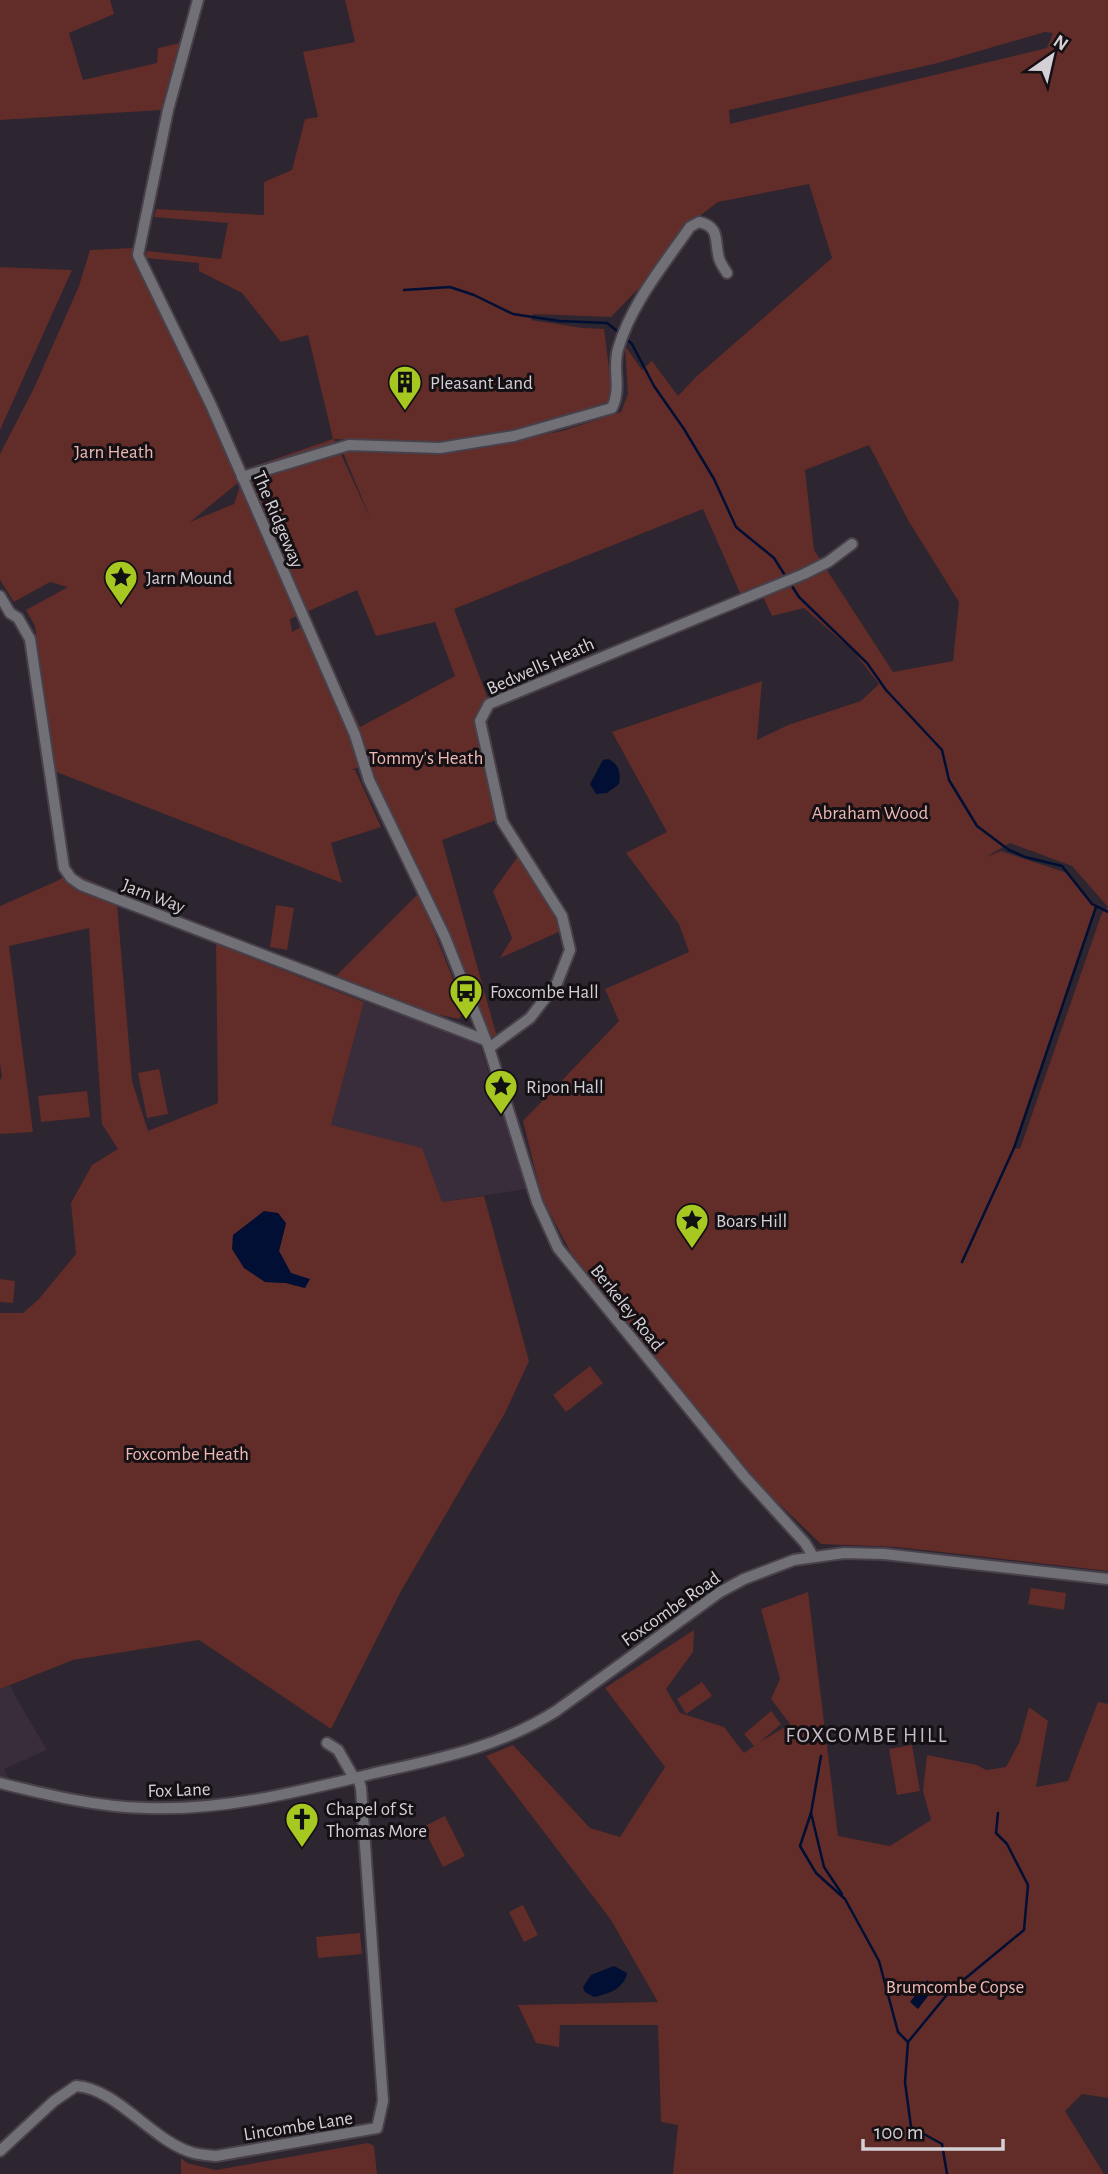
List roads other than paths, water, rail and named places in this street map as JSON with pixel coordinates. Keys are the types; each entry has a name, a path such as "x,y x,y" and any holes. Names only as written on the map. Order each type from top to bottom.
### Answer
{"street":[{"name":"The Ridgeway","path":"198,0 167,114 138,256 211,405 355,735 369,780 445,937 487,1044"},
{"path":"242,477 349,445 440,448 514,436 612,408 618,396 617,352 633,311 690,227 699,222 709,224 715,232 719,260 727,273"},
{"name":"Bedwells Heath","path":"487,1044 530,1018 557,983 570,950 562,916 502,821 480,721 489,704 804,574 828,562 852,544"},
{"path":"0,596 5,615"},
{"name":"Jarn Way","path":"5,615 19,618 30,639 64,868 71,878 111,898 487,1044"},
{"name":"Berkeley Road","path":"487,1044 537,1202 558,1248 744,1476 805,1543 813,1556"},
{"name":"Foxcombe Road","path":"356,1778 492,1744 528,1729 720,1592 770,1568 813,1556 844,1553 912,1556 1108,1579"},
{"path":"327,1743 338,1750 356,1778"},
{"name":"Fox Lane","path":"0,1783 90,1803 146,1808 240,1803 356,1778"},
{"name":"Lincombe Lane","path":"0,2151 54,2101 76,2086 98,2091 142,2123 195,2154 216,2155 376,2128 383,2101 361,1788 356,1778"}],"water":[{"path":"608,759 615,763 618,769 619,784 607,793 596,794 590,784 603,760"},
{"path":"264,1211 278,1213 286,1223 279,1251 291,1273 310,1279 305,1288 286,1283 265,1282 244,1268 232,1249 233,1235"},
{"path":"614,1966 627,1973 619,1987 594,1997 585,1992 583,1987 591,1975"},
{"path":"927,1980 935,1987 918,2009 910,2002"}],"waterway":[{"path":"404,290 450,287 474,295 513,314 559,321 607,323 621,334"},
{"path":"626,339 632,344 654,386 714,479 736,527 774,558 786,577"},
{"path":"790,583 799,597 867,663 886,690 942,750 949,780 977,826 1009,850 1062,866 1092,904 1108,912"},
{"path":"962,1262 1014,1148 1096,907"},
{"path":"821,1756 811,1813 800,1846 816,1873 845,1899 879,1961 898,2032 908,2042"},
{"path":"811,1813 824,1867 842,1894"},
{"path":"947,2174 942,2144 911,2127 905,2082 908,2042 950,1991 1024,1930 1028,1885 1007,1844 996,1833 998,1813"}],"place":[{"name":"Pleasant Land","path":"405,412"},
{"name":"Jarn Mound","path":"121,607"},
{"name":"Foxcombe Hall","path":"466,1021"},
{"name":"Ripon Hall","path":"501,1116"},
{"name":"Boars Hill","path":"692,1250"},
{"name":"Chapel of St Thomas More","path":"302,1849"}],"district":[{"name":"FOXCOMBE HILL","path":"867,1735"}],"park label":[{"name":"Jarn Heath","path":"114,451"},
{"name":"Tommy's Heath","path":"426,757"},
{"name":"Abraham Wood","path":"870,812"},
{"name":"Foxcombe Heath","path":"187,1453"},
{"name":"Brumcombe Copse","path":"955,1986"}]}
